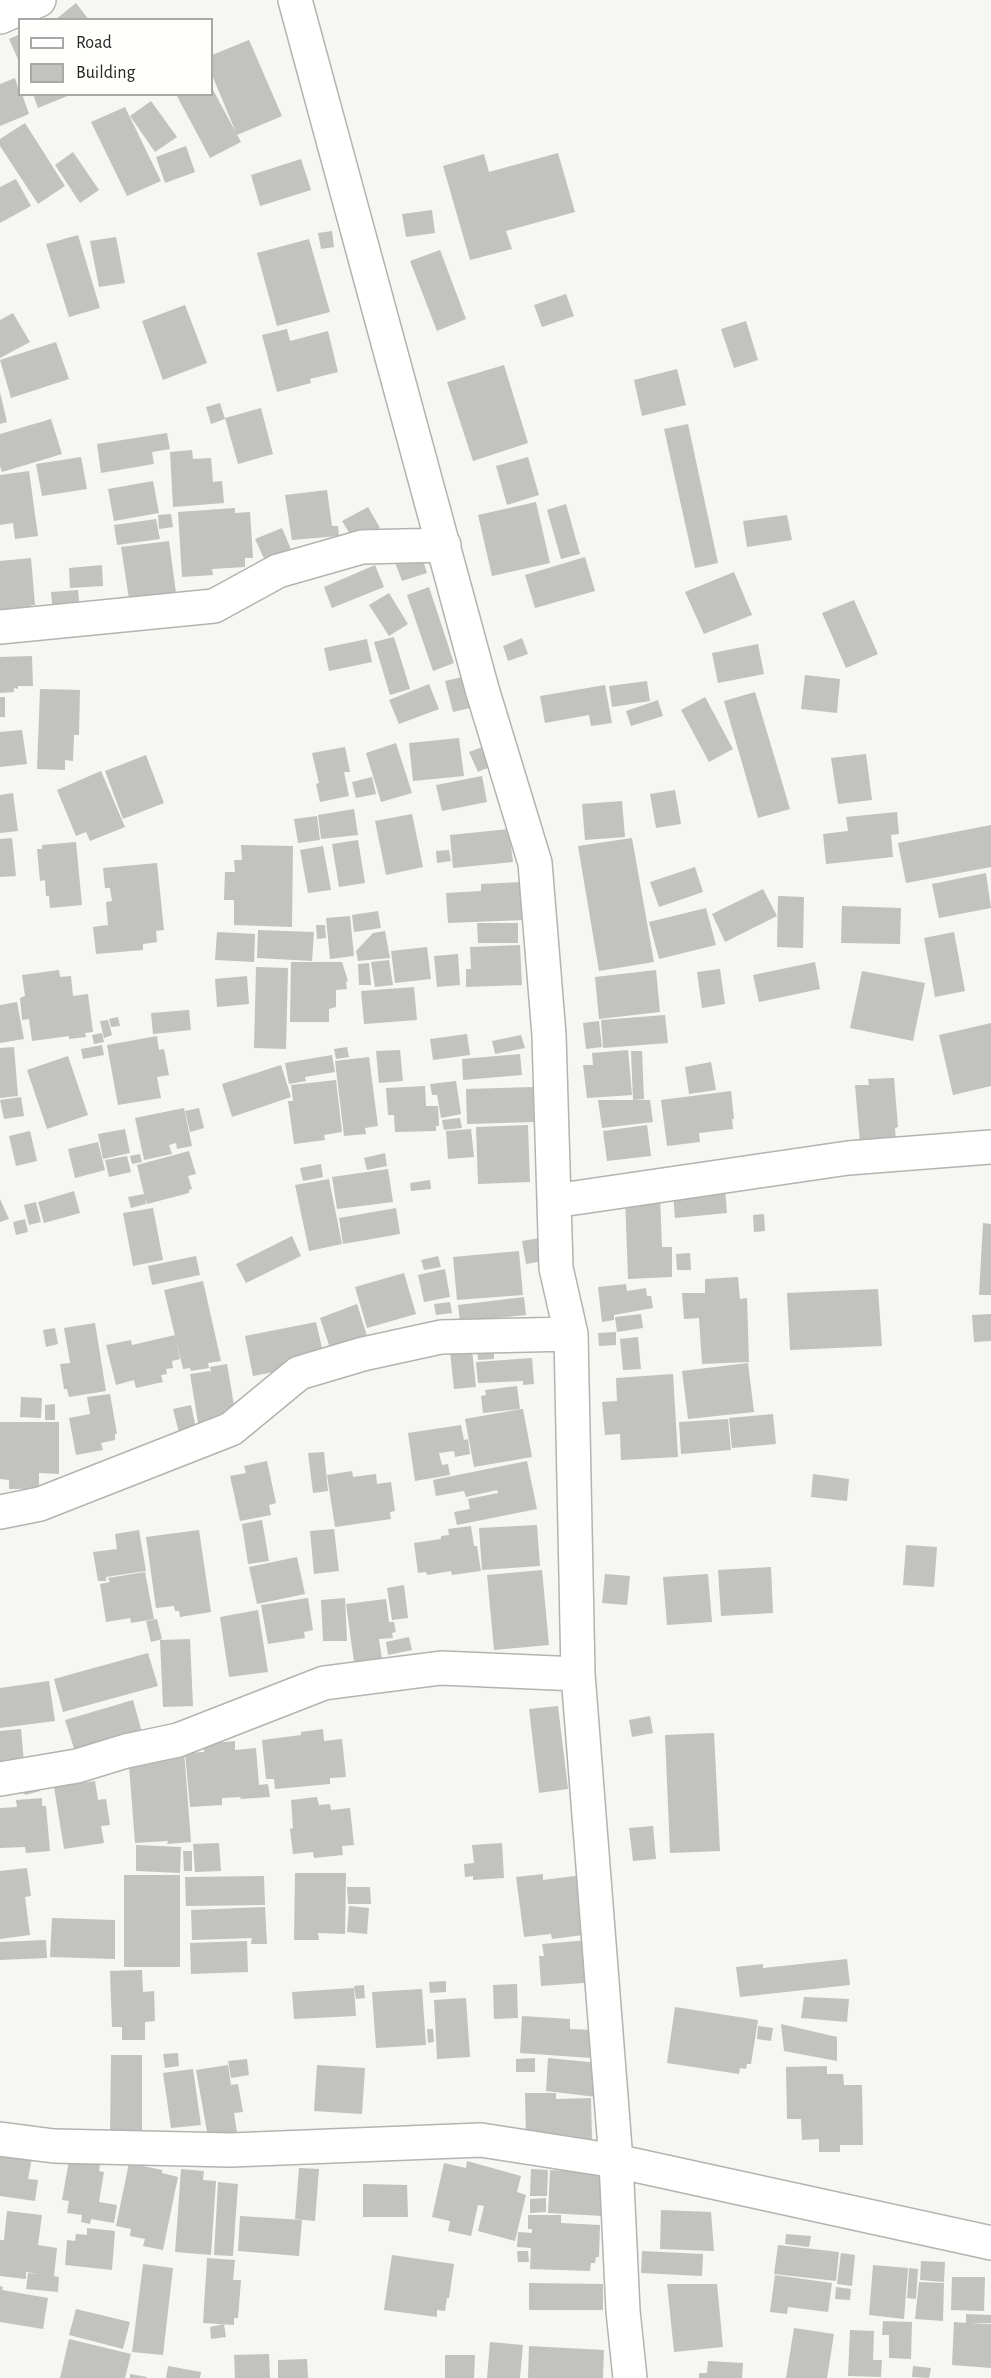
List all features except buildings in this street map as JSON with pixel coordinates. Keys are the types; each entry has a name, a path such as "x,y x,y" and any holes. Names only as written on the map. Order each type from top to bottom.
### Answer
{"street":[{"path":"0,17 39,0"},
{"path":"295,0 482,689 535,863 549,1035 556,1268 571,1335 578,1674 616,2161 623,2311 630,2378"},
{"path":"0,627 214,606 278,571 362,547 444,545"},
{"path":"554,1201 848,1158 991,1147"},
{"path":"0,1512 40,1504 231,1429 299,1373 363,1354 441,1337 571,1335"},
{"path":"0,1779 77,1766 126,1751 178,1740 324,1683 441,1668 578,1674"},
{"path":"0,2139 54,2146 231,2150 481,2140 616,2161 991,2243"}]}
